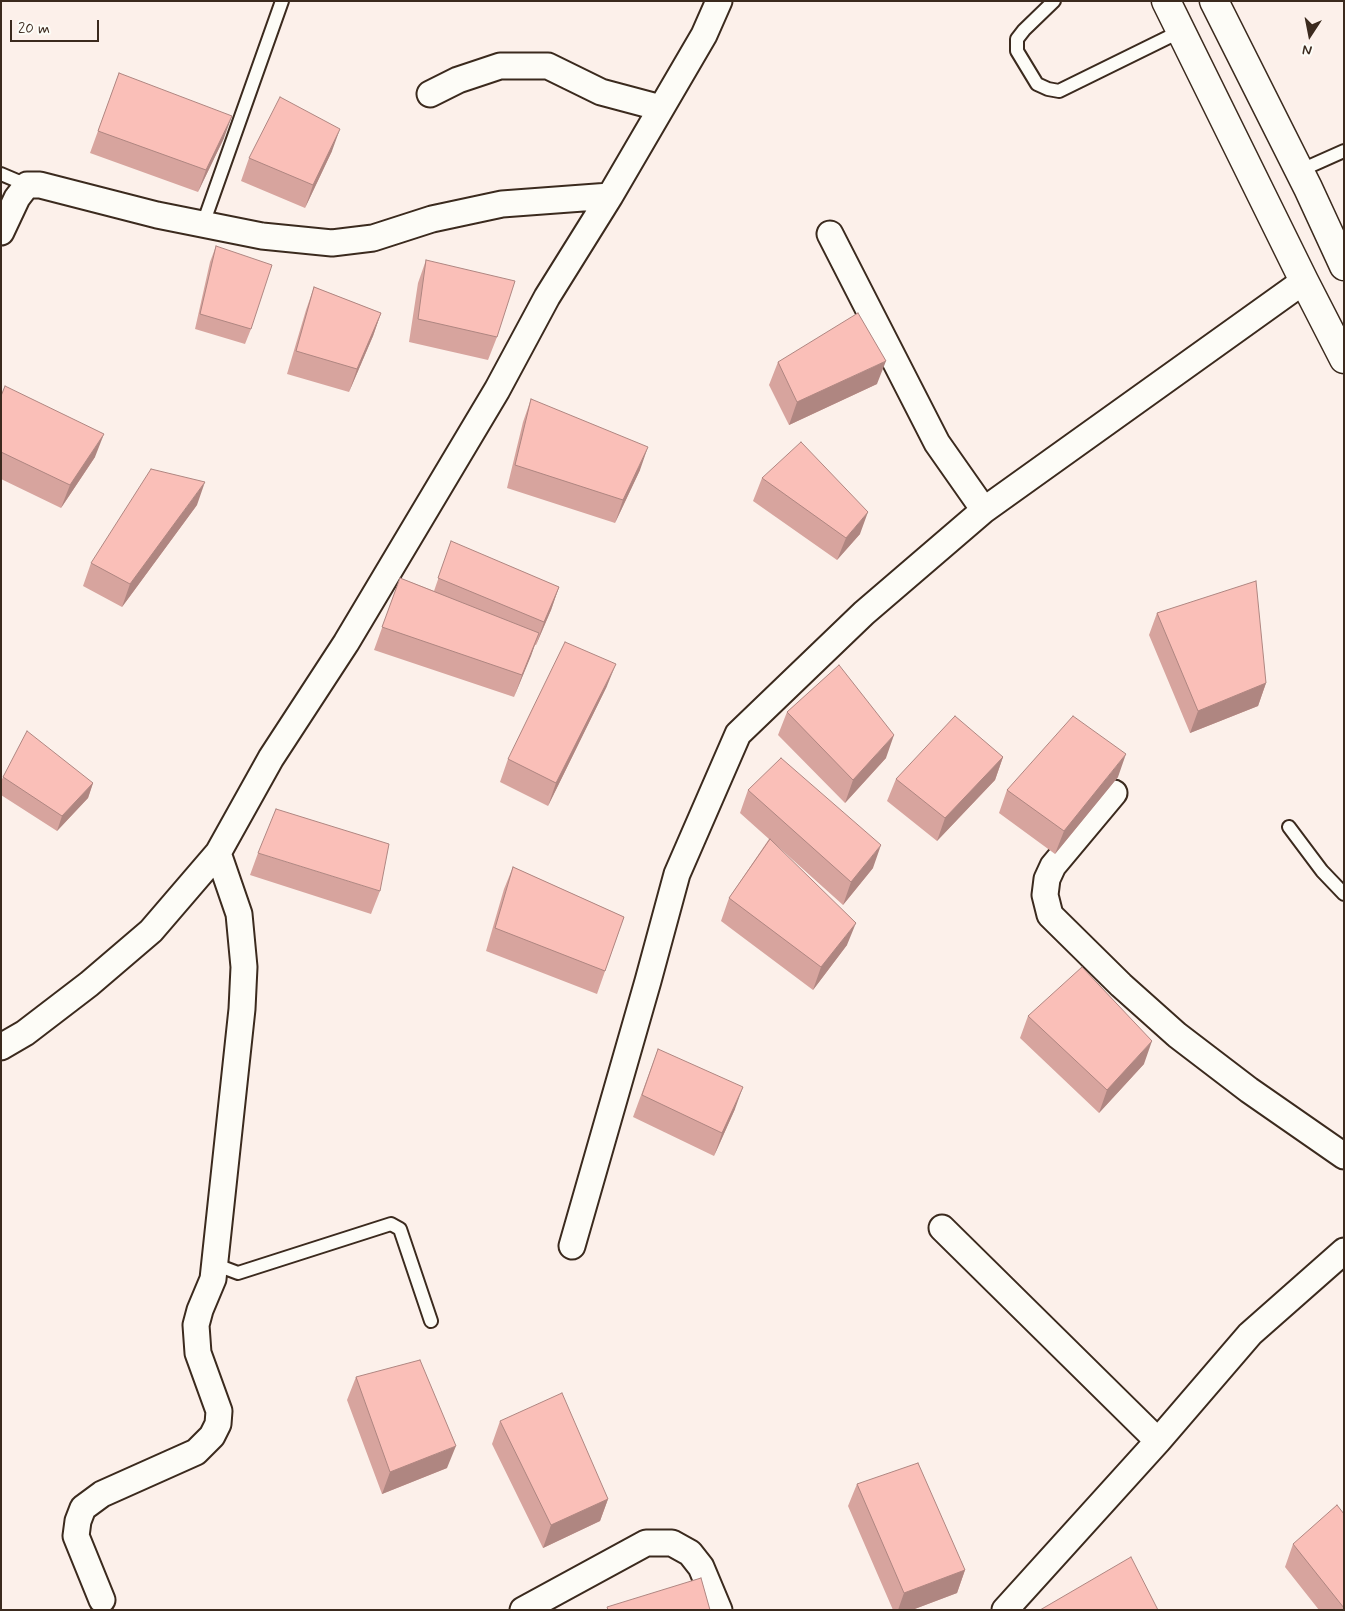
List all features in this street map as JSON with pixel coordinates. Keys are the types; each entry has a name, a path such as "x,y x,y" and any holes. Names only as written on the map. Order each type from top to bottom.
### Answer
{"main road":[{"path":"1166,1 1344,359"},
{"path":"1214,1 1300,171 1344,266"}],"street":[{"path":"1,1047 26,1032 151,932 218,853 271,758 346,643 420,522 497,390 547,297 610,196 704,35 719,1"},
{"path":"430,94 458,80 500,66 548,66 601,92 661,108"},
{"path":"1,232 17,198 27,185 40,185 157,215 262,236 332,243 373,238 432,219 502,204 610,196"},
{"path":"830,234 937,443 984,510"},
{"path":"572,1246 677,874 738,734 864,613 984,510 1304,281"},
{"path":"1114,793 1053,866 1047,879 1044,895 1050,915 1121,985 1177,1035 1249,1090 1344,1156"},
{"path":"102,1600 76,1536 78,1521 83,1508 102,1494 196,1452 212,1436 218,1424 219,1411 198,1353 196,1325 212,1279 242,1009 244,967 239,914 218,853"},
{"path":"942,1228 1158,1441"},
{"path":"1005,1610 1158,1441 1250,1334 1344,1252"},
{"path":"523,1610 646,1543 672,1543 690,1553 701,1566 719,1610"}],"lane":[{"path":"203,224 282,1"},
{"path":"1054,1 1017,39 1017,51 1037,84 1048,89 1059,91 1181,31"},
{"path":"1300,171 1344,151"},
{"path":"1,174 27,185"},
{"path":"1289,826 1322,871 1344,894"},
{"path":"214,1264 238,1273 391,1224 400,1229 431,1321"}],"building":[{"path":"119,73 232,116 206,170 98,131"},
{"path":"280,97 340,129 313,185 249,158"},
{"path":"216,246 272,265 251,329 200,314"},
{"path":"426,260 515,281 497,337 418,319"},
{"path":"314,287 381,313 357,369 296,351"},
{"path":"858,313 886,361 797,402 778,362"},
{"path":"5,386 104,434 70,485 1,452 1,396"},
{"path":"531,399 648,447 623,500 515,465"},
{"path":"801,442 868,512 846,538 762,478"},
{"path":"151,469 205,482 130,584 91,563"},
{"path":"451,541 559,587 544,622 438,578"},
{"path":"400,578 539,633 522,675 382,627"},
{"path":"1256,581 1266,683 1198,711 1157,613"},
{"path":"565,642 616,664 556,783 508,759"},
{"path":"839,665 894,735 853,780 787,712"},
{"path":"955,716 1003,757 945,818 896,779"},
{"path":"1073,716 1126,754 1064,831 1007,790"},
{"path":"27,731 93,783 62,816 3,777"},
{"path":"781,758 881,845 851,882 748,790"},
{"path":"276,809 389,844 380,891 258,853"},
{"path":"770,839 856,923 821,967 729,898"},
{"path":"513,867 624,917 605,971 495,928"},
{"path":"1082,967 1152,1041 1107,1090 1028,1016"},
{"path":"658,1049 743,1087 722,1133 642,1095"},
{"path":"420,1360 456,1446 390,1472 356,1377"},
{"path":"562,1393 608,1499 551,1525 500,1421"},
{"path":"918,1463 965,1570 904,1593 857,1484"},
{"path":"1337,1505 1344,1514 1344,1608 1293,1544"},
{"path":"1131,1557 1158,1610 1040,1610"},
{"path":"701,1578 710,1610 608,1610 607,1607"}]}
